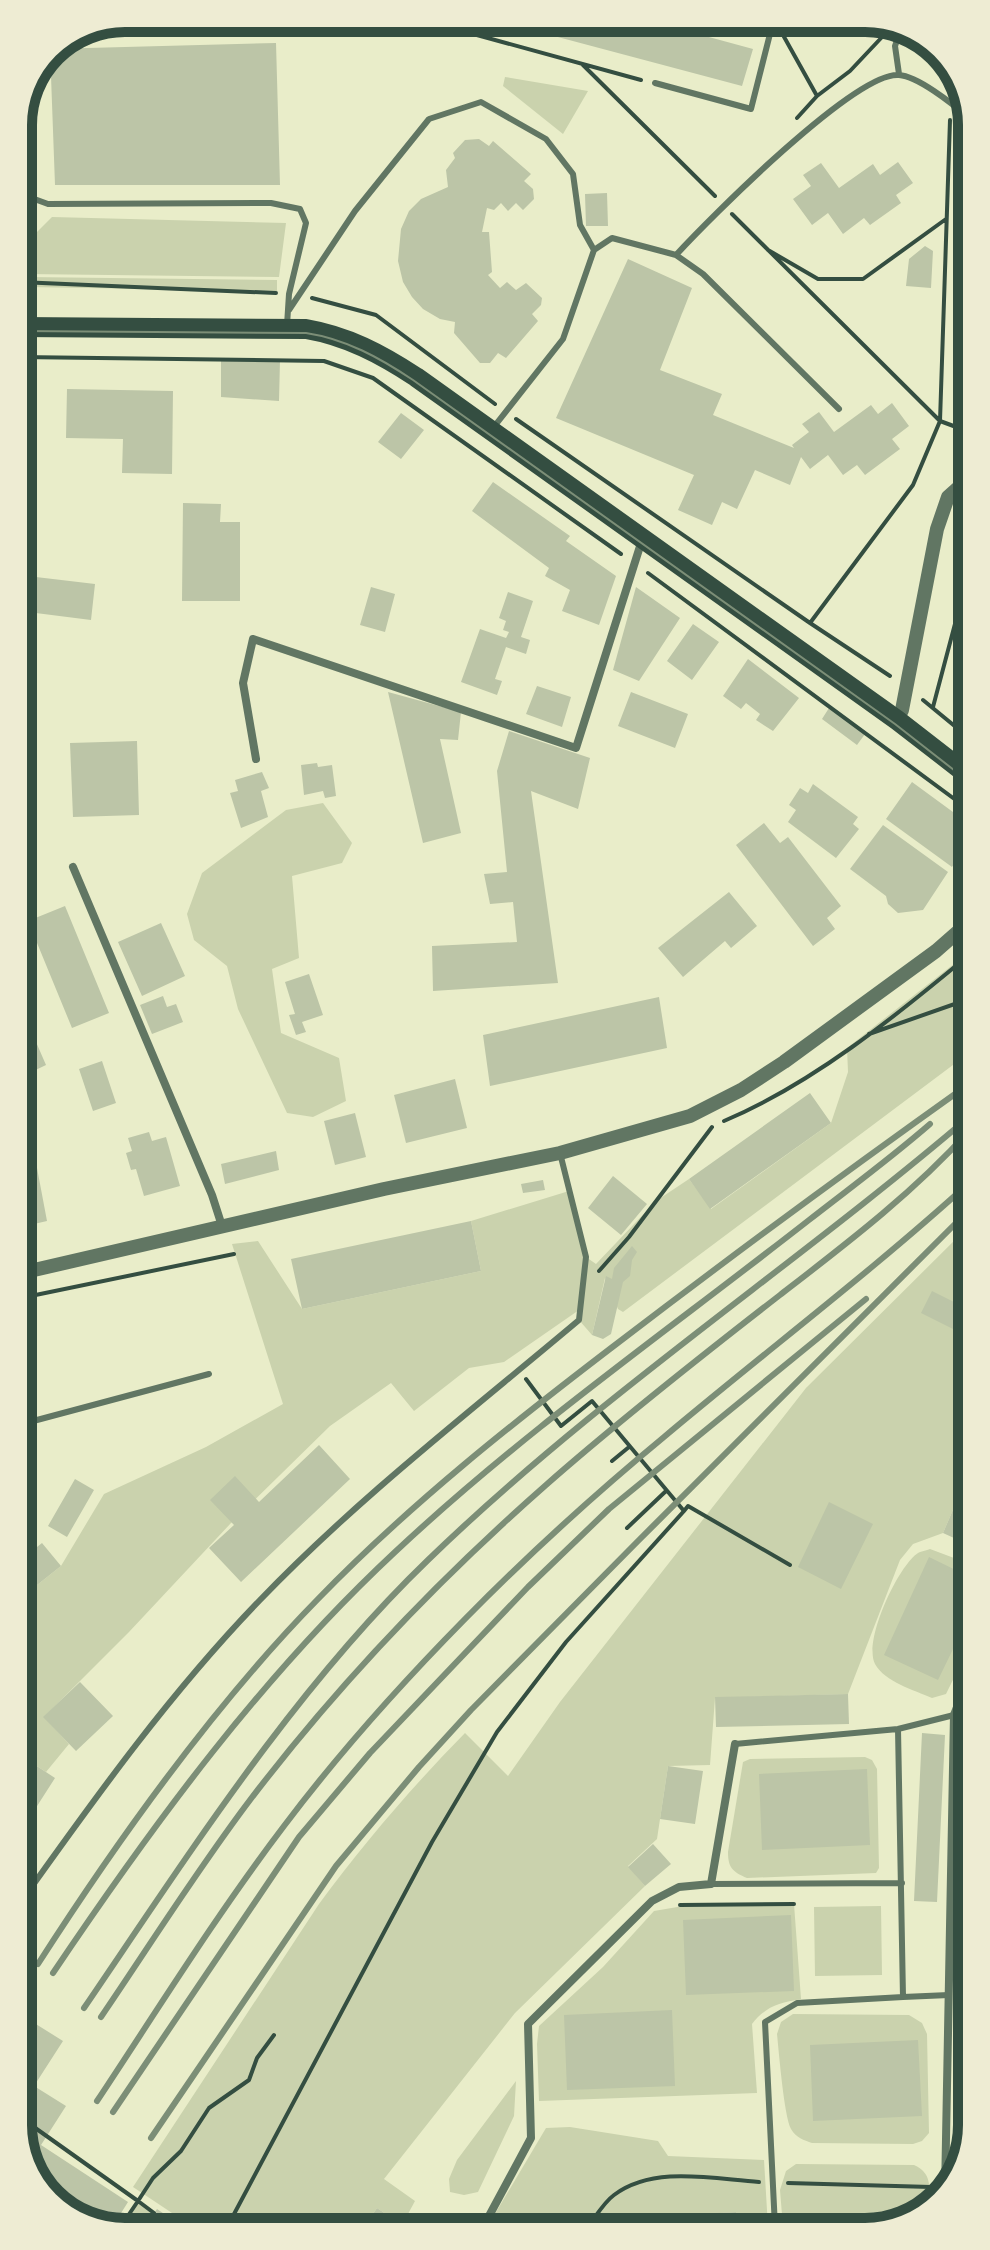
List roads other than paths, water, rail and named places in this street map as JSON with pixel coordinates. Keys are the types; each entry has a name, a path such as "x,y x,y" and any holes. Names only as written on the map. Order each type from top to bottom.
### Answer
{"main road":[{"path":"32,327 288,319 348,339 395,363 897,720 958,767"}],"street":[{"path":"897,720 902,710 937,529 948,497 958,488"},
{"path":"256,759 243,683 253,639 576,748 643,539"},
{"path":"73,867 212,1195 222,1226"},
{"path":"32,1270 560,1153 662,1125 715,1105 784,1062 862,1007 958,932"},
{"path":"945,2171 954,1715 958,1705"},
{"path":"488,2218 531,2138 528,2024 652,1901 679,1887 711,1884 735,1744"}],"lane":[{"path":"655,83 751,109 770,32"},
{"path":"898,38 895,46 899,74"},
{"path":"676,255 812,125 876,79 899,74 944,96 955,106"},
{"path":"288,319 355,211 429,119 481,102 546,139 573,174 580,225 594,250"},
{"path":"32,198 48,204 271,203 300,209 306,223 289,294 288,319"},
{"path":"491,431 563,339 594,250 612,238 676,255 703,274 839,409"},
{"path":"32,1887 145,1732 261,1599 339,1524 579,1320 586,1257 560,1153"},
{"path":"32,1421 209,1374"},
{"path":"735,1744 898,1729 954,1715"},
{"path":"898,1729 903,1997"},
{"path":"711,1884 902,1883"},
{"path":"775,2218 765,2022 797,2003 949,1995"}],"tram line":[{"path":"32,331 306,333 362,350 413,380 895,724 958,773"}],"railway":[{"path":"38,1964 101,1869 205,1728 279,1640 353,1564 426,1497 541,1403 749,1244 958,1092"},
{"path":"53,1973 130,1861 255,1700 346,1600 395,1552 546,1423 930,1124"},
{"path":"84,2008 204,1833 288,1718 332,1663 428,1560 492,1500 626,1388 958,1126"},
{"path":"101,2017 192,1880 250,1800 353,1675 428,1596 574,1460 878,1218 958,1142"},
{"path":"97,2101 259,1859 349,1746 441,1644 562,1525 613,1480 958,1193"},
{"path":"151,2138 336,1866 419,1767 471,1710 958,1221"},
{"path":"113,2112 299,1837 370,1753 528,1587 609,1509 866,1299"}]}
